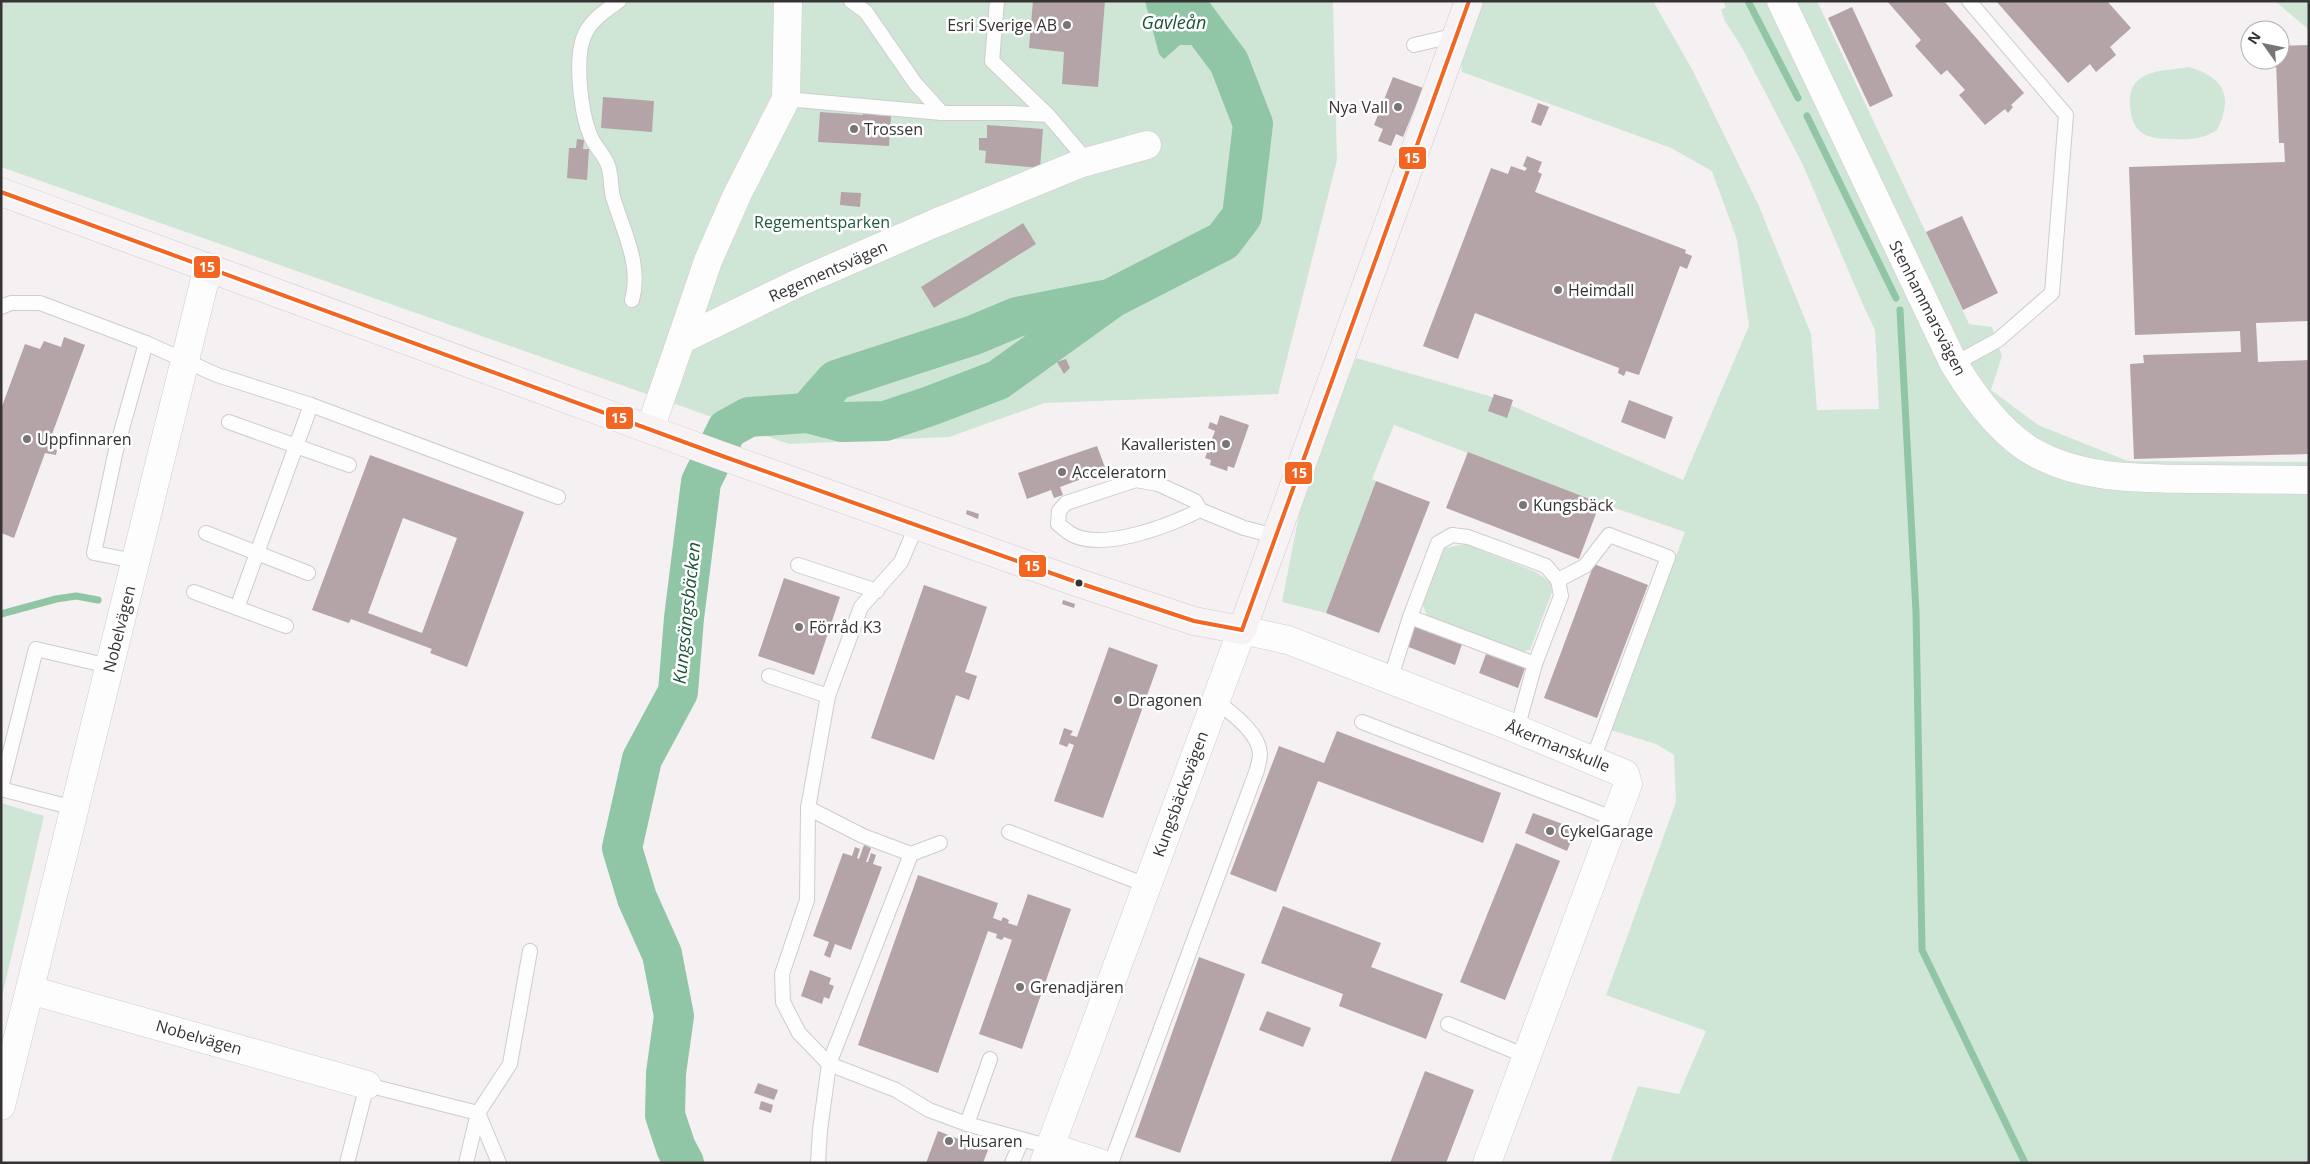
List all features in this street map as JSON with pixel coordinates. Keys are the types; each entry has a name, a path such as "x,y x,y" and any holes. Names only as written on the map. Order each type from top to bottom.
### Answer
{"street":[{"path":"650,430 708,261 733,204 786,99 788,1"},
{"name":"Kungsbäcksvägen","path":"1047,1155 1242,630 1469,1"},
{"name":"Stenhammarsvägen","path":"1782,1 1954,364 1967,385 1996,422 2035,453 2071,467 2102,474 2138,479 2309,480"},
{"name":"Regementsvägen","path":"681,340 798,283 933,224 1088,162 1147,145"},
{"path":"1,192 692,446 1079,583 1194,621 1242,630"},
{"name":"Nobelvägen","path":"1,1106 208,267"},
{"name":"Åkermanskulle","path":"1242,630 1288,640 1517,728 1625,774 1628,784 1487,1163"},
{"name":"Nobelvägen","path":"30,990 367,1085"},
{"path":"1047,1155 1100,1163"}],"lane":[{"path":"619,1 600,14 585,33 580,55 579,81 591,137 608,165 613,196 624,226 635,269 636,285 632,300"},
{"path":"851,1 866,12 915,83 942,113"},
{"path":"997,1 992,61 1048,115 1088,162"},
{"path":"1954,364 1998,340 2052,293 2066,115 1969,1"},
{"path":"1414,44 1457,35"},
{"path":"786,99 942,113 1013,112 1048,115"},
{"path":"1,307 11,303 40,303 146,343 217,375 311,406 558,497"},
{"path":"135,561 94,552 116,450 146,343"},
{"path":"237,608 311,406"},
{"path":"229,422 349,465"},
{"path":"1200,510 1176,523 1144,533 1097,540 1072,534 1058,524 1059,511 1066,503 1136,480 1158,484 1195,501 1200,510 1244,528 1275,536"},
{"path":"916,524 901,562 861,607 828,696 808,808 807,900 782,974 782,1002 799,1033 829,1064 896,1090 929,1110 967,1124 1022,1140 1047,1155"},
{"path":"206,533 308,573"},
{"path":"1390,680 1410,618 1438,543 1452,535 1468,537 1546,566 1558,580 1561,596 1536,664 1517,728"},
{"path":"1558,580 1585,566 1609,535 1668,557 1592,759"},
{"path":"798,566 877,591"},
{"path":"194,592 286,626"},
{"path":"1410,618 1536,664"},
{"path":"74,808 1,788 36,650 110,666"},
{"path":"769,676 828,696"},
{"path":"1111,1163 1257,770 1260,754 1254,738 1240,721 1215,700"},
{"path":"1362,722 1615,819"},
{"path":"808,808 863,836 911,854 940,843"},
{"path":"1009,832 1146,885"},
{"path":"818,1163 820,1130 829,1064 911,854"},
{"path":"466,1163 478,1114 510,1064 530,951"},
{"path":"1448,1024 1526,1056"},
{"path":"967,1124 990,1059"},
{"path":"347,1163 367,1085 478,1114"},
{"path":"478,1114 500,1163"},
{"path":"1012,1163 1022,1140"}],"green space":[{"name":"Regementsparken","path":"1,1 1333,1 1337,160 1278,394 1045,403 949,437 789,444 1,167"},
{"path":"1470,1 1653,1 1693,71 1758,204 1811,334 1817,410 1879,409 1875,330 1802,163 1741,46 1725,21 1721,10 1726,7 1723,1 1817,1 1969,324 1992,327 2002,356 1991,390 2038,425 2128,461 2309,462 2309,1163 1610,1163 1638,1086 1679,1094 1706,1031 1606,995 1676,802 1674,755 1656,744 1611,730 1685,532 1600,503 1394,425 1372,479 1376,481 1326,613 1282,602 1303,494 1356,358 1489,396 1683,480 1749,326 1737,240 1712,171 1671,148 1462,72 1457,35"},
{"path":"2275,1 2309,1 2309,30"},
{"path":"2189,67 2211,76 2223,90 2225,108 2217,130 2201,137 2186,139 2156,138 2143,133 2134,123 2131,115 2130,97 2135,83 2152,73"},
{"path":"1465,544 1536,572 1550,582 1552,592 1530,650 1517,652 1427,616 1421,600 1436,563 1445,548"},
{"path":"1,803 44,816 1,1001"}],"water":[{"name":"Gavleån","path":"1145,1 1207,1 1207,9 1214,24 1244,56 1221,67 1193,45 1180,45 1164,59 1159,54"}],"building":[{"name":"Esri Sverige AB","path":"1033,1 1105,1 1098,87 1062,84 1064,52 1029,48"},
{"path":"1887,1 1944,1 2024,93 2011,105 2013,107 2008,113 2005,109 1985,125 1959,95 1965,90 1947,70 1941,75 1915,46 1921,40"},
{"path":"1996,1 2107,1 2131,28 2110,47 2116,55 2096,72 2090,64 2068,83"},
{"path":"1852,7 1893,96 1870,107 1828,18"},
{"path":"2309,45 2309,321 2256,323 2258,362 2309,360 2309,454 2134,459 2130,364 2144,363 2143,355 2241,352 2240,331 2135,335 2129,167 2285,162 2284,143 2279,143 2276,70 2290,70 2290,46"},
{"name":"Nya Vall","path":"1393,77 1423,88 1403,137 1396,134 1391,146 1378,141 1383,129 1374,125"},
{"path":"603,97 654,101 652,132 601,128"},
{"path":"1538,103 1549,107 1541,126 1531,122"},
{"name":"Trossen","path":"863,110 873,111 873,115 891,116 889,146 818,142 820,112 863,115"},
{"path":"987,125 1043,129 1040,168 985,163 986,151 979,150 979,138 987,138"},
{"path":"577,139 584,140 583,149 589,149 587,180 567,178 569,148 576,148"},
{"name":"Heimdall","path":"1527,156 1542,162 1538,172 1542,174 1535,192 1686,250 1685,253 1692,256 1687,269 1680,266 1639,375 1626,371 1624,376 1618,373 1619,368 1475,313 1458,359 1423,346 1491,168 1508,174 1511,166 1525,171 1527,168 1523,166"},
{"path":"841,192 861,193 860,207 840,205"},
{"path":"1962,216 1998,293 1963,310 1926,232"},
{"path":"1023,223 1036,244 934,308 921,287"},
{"name":"Uppfinnaren","path":"64,337 85,345 51,437 57,440 53,449 57,450 56,455 45,453 14,538 1,533 1,409 25,344 40,349 44,341 61,347"},
{"path":"1066,359 1070,368 1064,374 1057,362"},
{"path":"1494,394 1513,400 1507,418 1488,411"},
{"path":"1629,400 1673,417 1665,439 1621,422"},
{"name":"Kavalleristen","path":"1220,415 1249,425 1234,468 1228,466 1227,471 1210,465 1211,460 1205,458 1215,431 1208,428 1210,422 1217,425"},
{"name":"Acceleratorn","path":"1097,446 1106,470 1060,487 1063,495 1054,498 1051,490 1027,499 1018,473"},
{"name":"Kungsbäck","path":"1468,452 1600,503 1579,559 1446,508"},
{"path":"370,455 524,512 467,667 430,653 432,649 351,619 349,623 312,610","holes":["403,518 457,538 422,633 368,613"]},
{"path":"1376,481 1430,502 1379,633 1326,613"},
{"path":"967,510 979,514 978,519 966,514"},
{"path":"1594,564 1648,585 1597,718 1544,698"},
{"name":"Förråd K3","path":"784,578 840,597 814,675 758,656"},
{"path":"924,585 987,607 965,672 977,676 969,700 956,695 934,760 871,738"},
{"path":"1063,600 1075,604 1074,608 1062,604"},
{"path":"1413,626 1462,644 1455,665 1406,646"},
{"name":"Dragonen","path":"1109,647 1158,665 1103,818 1054,801 1074,745 1069,743 1067,747 1059,744 1064,728 1073,731 1070,735 1077,737"},
{"path":"1486,654 1525,668 1518,688 1479,673"},
{"path":"1337,731 1501,793 1483,843 1318,781 1276,892 1230,874 1279,746 1324,763"},
{"name":"CykelGarage","path":"1533,813 1576,829 1567,851 1525,833"},
{"path":"1516,843 1560,861 1505,1000 1460,982"},
{"path":"864,845 871,848 866,862 868,862 871,853 876,855 873,864 882,867 851,950 835,944 830,958 824,955 829,942 813,936 843,853 852,856 855,847 860,849 857,858 859,859"},
{"path":"918,875 998,903 993,918 1001,921 1003,917 1009,920 1008,923 1017,926 1028,894 1071,909 1022,1049 979,1034 1012,940 1004,937 1002,940 996,938 997,934 988,931 938,1073 858,1045"},
{"path":"1283,906 1381,943 1371,967 1443,994 1426,1039 1339,1006 1343,994 1261,963"},
{"path":"1199,957 1245,974 1180,1153 1135,1137"},
{"path":"810,970 831,978 829,984 834,986 829,999 824,997 822,1004 801,996"},
{"path":"1267,1011 1311,1028 1303,1047 1259,1030"},
{"path":"1425,1071 1474,1090 1446,1163 1390,1163"},
{"path":"758,1083 778,1090 774,1100 754,1093"},
{"path":"761,1101 773,1105 771,1113 759,1109"},
{"name":"Husaren","path":"938,1131 988,1150 983,1163 926,1163"}],"waterway":[{"name":"Kungsängsbäcken","path":"684,1163 676,1148 665,1115 666,1073 674,1016 662,954 637,898 622,848 642,759 678,692 684,618 701,482 727,429 749,417 807,413 842,422 885,421 930,406 998,380 1112,298 1223,241 1242,216 1253,124 1229,62 1188,7 1186,1"},
{"path":"1748,1 1798,98"},
{"path":"1807,116 1896,298"},
{"name":"Kungsängsbäcken","path":"807,413 836,380 974,335 1017,317 1103,300"},
{"path":"1900,310 1916,612 1922,950 2025,1163"},
{"path":"1,614 56,599 76,596 98,600"}],"transit line":[{"name":"15","path":"1242,630 1469,1"},
{"name":"15","path":"1,192 725,457 1079,583 1194,621 1242,630"}],"place":[{"name":"Esri Sverige AB","path":"1067,25"},
{"name":"Nya Vall","path":"1398,107"},
{"name":"Trossen","path":"854,129"},
{"name":"Heimdall","path":"1558,290"},
{"name":"Uppfinnaren","path":"27,439"},
{"name":"Kavalleristen","path":"1226,444"},
{"name":"Acceleratorn","path":"1062,472"},
{"name":"Kungsbäck","path":"1523,505"},
{"name":"Förråd K3","path":"799,627"},
{"name":"Dragonen","path":"1118,700"},
{"name":"CykelGarage","path":"1550,831"},
{"name":"Grenadjären","path":"1020,987"},
{"name":"Husaren","path":"949,1141"}]}
